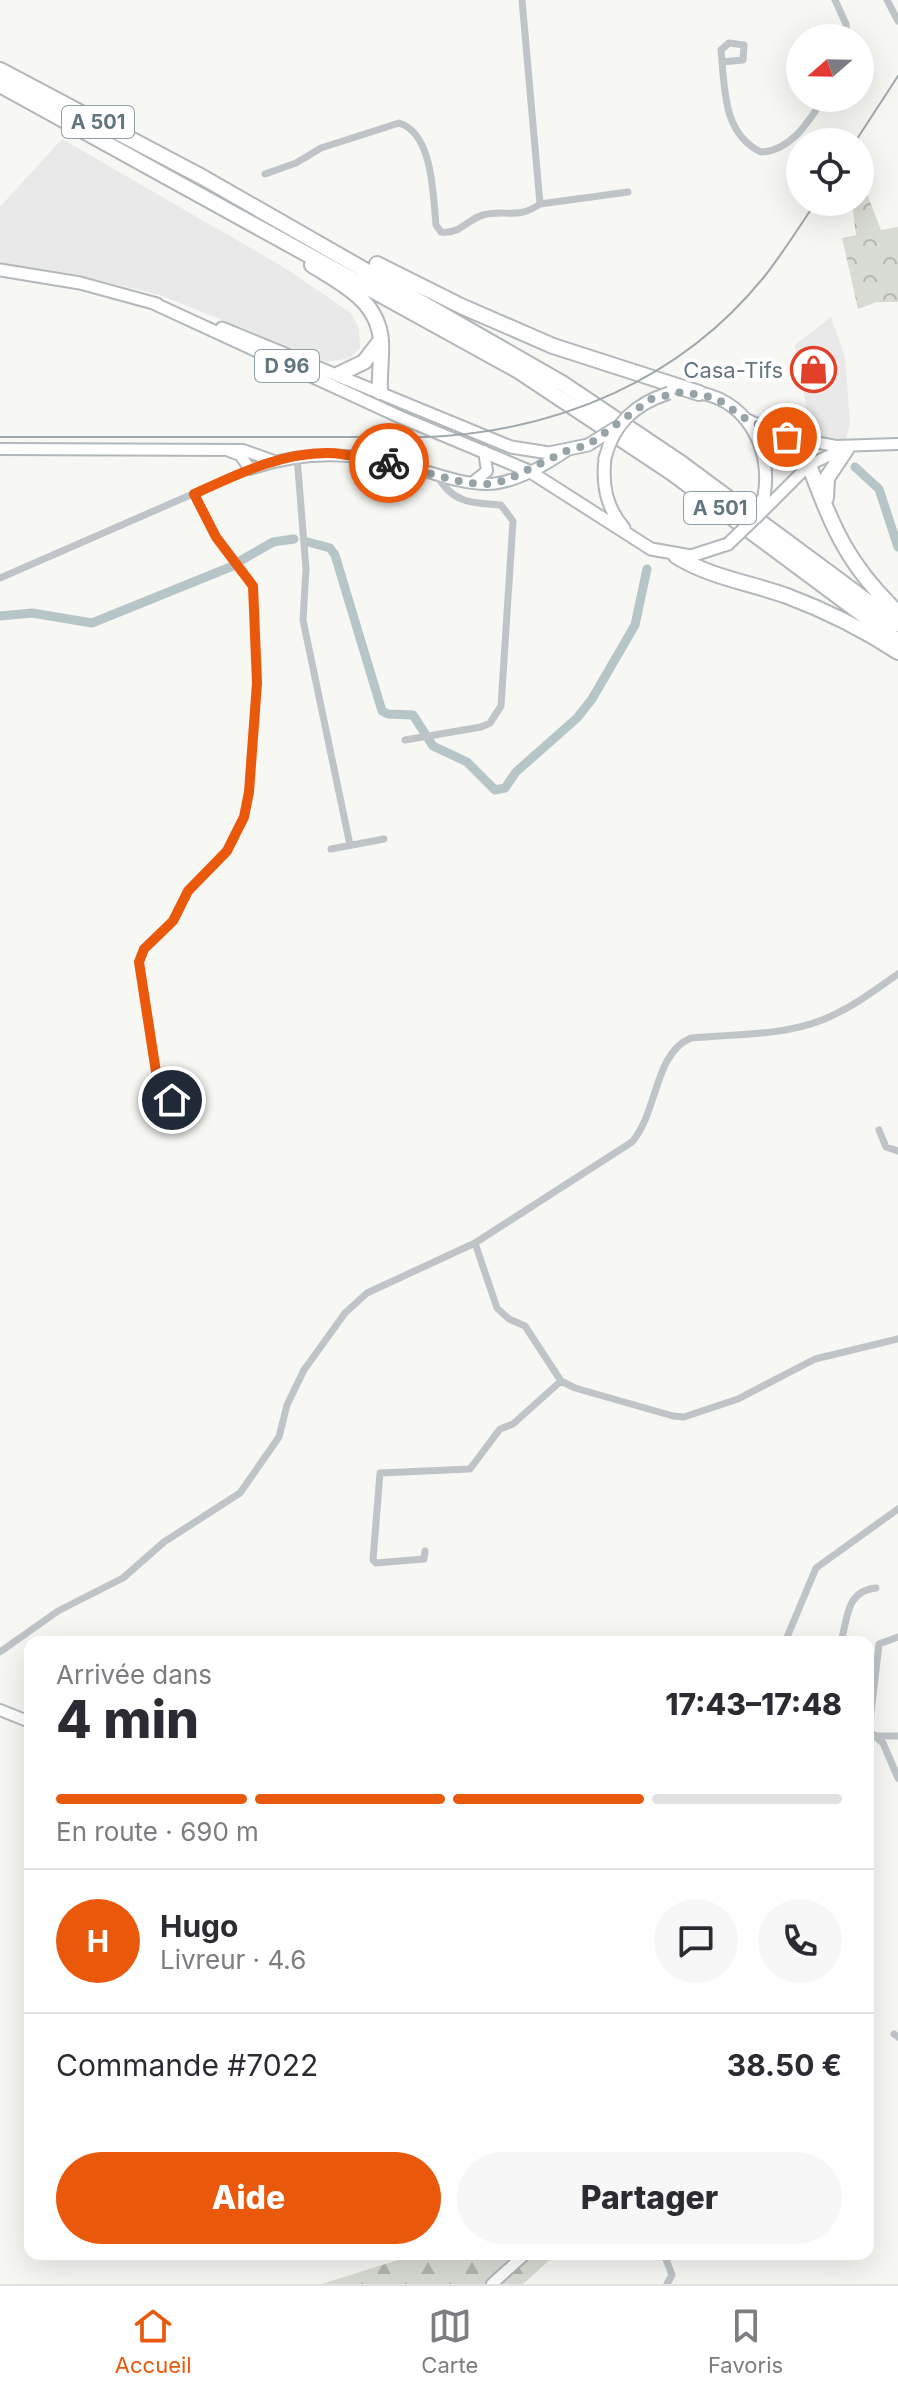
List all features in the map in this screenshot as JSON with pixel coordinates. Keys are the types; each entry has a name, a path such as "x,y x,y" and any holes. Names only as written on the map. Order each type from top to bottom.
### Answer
{"highway":[{"name":"A 501","path":"0,70 197,174 437,308 574,390 898,624"},
{"name":"A 501","path":"0,85 434,322 585,413 672,473 898,641"},
{"path":"147,165 363,298 377,318 381,340 380,392"},
{"path":"197,174 461,306 628,373 667,387 699,393"},
{"path":"339,374 364,362 381,340"},
{"path":"828,514 827,478 847,448"},
{"path":"809,465 843,549 865,582 898,613"},
{"path":"676,556 696,567 788,596 847,620 898,652"}],"main road":[{"name":"D 96","path":"0,270 80,283 153,303 533,452 566,451 588,445 617,427"},
{"name":"D 96","path":"153,303 529,471 629,535"},
{"path":"667,387 638,406 617,427 605,458 603,479 607,500 629,535 651,549 676,556 705,554 728,544 753,520 768,499 765,458 758,437 746,419 716,398 699,393"},
{"path":"380,392 384,401 392,407 427,426"}],"street":[{"path":"522,0 540,204"},
{"path":"835,0 846,24"},
{"path":"887,0 898,21"},
{"path":"722,62 732,122 738,136 761,152 776,149 796,136 814,112"},
{"path":"265,174 296,163 321,148 399,123 412,129 424,152 436,225 441,232 451,233 483,215 516,216 540,204 628,192"},
{"path":"746,419 787,437 847,448 898,444"},
{"path":"787,437 809,465"},
{"path":"472,483 487,471 477,448"},
{"path":"768,499 809,465 847,448"},
{"path":"0,449 229,451 251,452 274,461"},
{"path":"229,451 240,455 250,469"},
{"path":"0,578 274,461 312,454 342,455 489,484 529,471 566,451"},
{"path":"299,475 312,454"},
{"path":"297,456 306,569 303,620 350,845"},
{"path":"405,740 481,727 490,723 501,706 514,530 507,509 501,505 459,500 445,489 437,475"},
{"path":"172,1100 156,1072 139,962 144,949 173,921 188,891 219,862 244,817 249,792 257,683 253,586 216,537 194,494"},
{"path":"331,849 384,839"},
{"path":"0,1652 58,1611 123,1578 164,1542 240,1493 279,1437 287,1405 304,1370 345,1313 367,1293 400,1275 475,1243 632,1142 640,1133 655,1099 666,1058 679,1043 691,1038 787,1029 820,1021 848,1008 898,974"},
{"path":"879,1130 886,1147 898,1151"},
{"path":"475,1243 497,1308 509,1319 525,1326 561,1381 575,1388 684,1417 770,1386 791,1370 815,1359 898,1339"},
{"path":"425,1551 424,1559 416,1563 376,1563 373,1560 380,1473 470,1469 500,1429 513,1424 561,1381"},
{"path":"788,1636 816,1568 898,1509"},
{"path":"842,1636 851,1599 861,1590 876,1588"},
{"path":"874,1694 879,1644 898,1637"},
{"path":"0,1710 24,1720"},
{"path":"874,1734 898,1736"},
{"path":"874,1737 883,1743 898,1778"},
{"path":"492,2284 518,2260"},
{"path":"666,2260 672,2275 667,2284"}],"shaded area":[{"path":"62,139 285,268 351,313 359,329 360,348 350,358 327,362 160,295 69,273 0,265 0,207"},
{"path":"831,317 845,357 850,423 846,439 830,440 812,438 795,345"}],"green space":[{"path":"874,212 881,230 898,227 898,302 877,302 858,309 842,238 856,235 854,216 874,216"},
{"path":"398,2260 549,2260 523,2284 322,2284"}],"waterway":[{"path":"855,467 879,489 898,547"},
{"path":"240,561 273,542 294,539"},
{"path":"308,542 330,548 335,555 382,711 413,715 433,746 467,762 495,790 505,788 516,772 577,718 592,699 635,625 647,569"},
{"path":"0,616 32,613 92,623 233,566"}],"tram line":[{"path":"864,128 898,76"},
{"path":"0,437 428,437 476,433 524,424 570,411 614,393 695,345 731,313 764,277 806,216"}],"way so far":[{"path":"389,463 466,483 489,484 507,480 566,451 588,445 617,427 627,415 651,399 682,392 716,398 746,419 787,437"}],"place":[{"name":"Casa-Tifs","path":"814,370"}],"route":[{"path":"172,1100 156,1072 139,962 144,949 173,921 188,891 227,851 244,817 249,792 257,683 253,586 216,537 194,494 253,468 302,455 329,453 389,463"}]}
